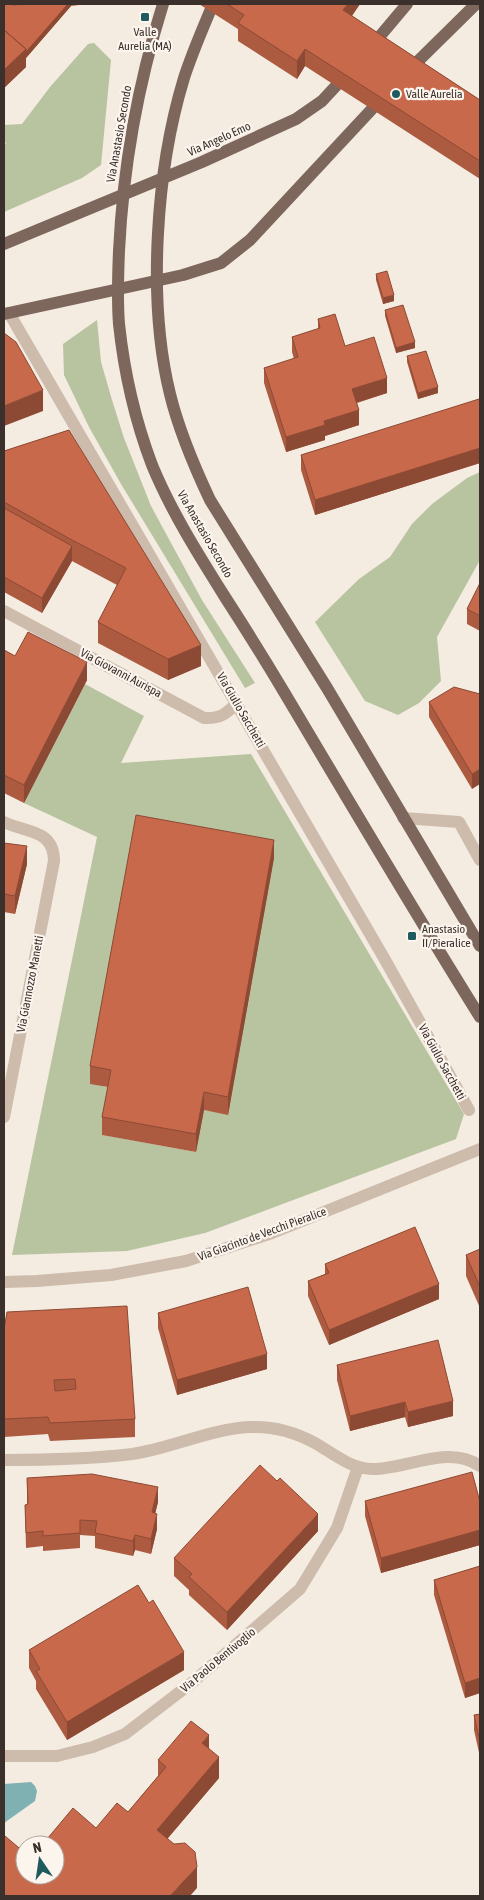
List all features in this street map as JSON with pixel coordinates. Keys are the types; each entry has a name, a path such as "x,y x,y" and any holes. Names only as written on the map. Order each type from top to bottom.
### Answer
{"main road":[{"name":"Via Anastasio Secondo","path":"163,4 145,70 130,144 122,204 118,296 121,339 130,391 142,435 162,488 180,522 399,887 480,1018"},
{"name":"Via Anastasio Secondo","path":"213,4 184,80 171,137 161,202 158,251 159,326 168,386 186,446 203,485 226,528 269,594 480,946"},
{"name":"Via Angelo Emo","path":"4,244 202,162 296,119 332,92 407,4"},
{"path":"408,71 476,4"},
{"path":"6,314 183,275 221,263 250,240 372,109"}],"street":[{"name":"Via Giulio Sacchetti","path":"6,314 237,703 469,1110"},
{"name":"Via Giovanni Aurispa","path":"4,610 204,718 219,718 237,703"},
{"path":"403,818 459,822 480,860"},
{"name":"Via Giannozzo Manetti","path":"4,822 41,835 50,843 54,851 54,861 4,1117"},
{"name":"Via Giacinto de Vecchi Pieralice","path":"4,1282 111,1275 186,1261 272,1233 480,1149"},
{"path":"4,1460 64,1459 134,1454 212,1434 250,1427 277,1428 296,1435 314,1443 343,1461 358,1467 380,1469 450,1458 471,1460 480,1466"},
{"name":"Via Paolo Bentivoglio","path":"4,1756 57,1756 93,1748 125,1734 194,1681 300,1589 337,1528 358,1467"}],"green space":[{"path":"94,43 111,60 101,165 82,178 4,212 4,146 6,143 4,141 4,125 22,124 50,87 88,44"},
{"path":"97,320 101,362 112,400 124,438 151,506 202,600 255,683 245,688 121,484 89,427 64,375 63,344"},
{"path":"480,472 480,560 437,637 441,681 419,703 398,715 365,701 315,622 359,579 390,557 412,524 432,504 467,478"},
{"path":"85,684 144,716 121,763 251,754 464,1114 456,1139 205,1233 127,1251 12,1255 97,837 24,803","holes":["274,858 228,1114 204,1110 196,1152 103,1135 111,1088 91,1083"]}],"water":[{"path":"31,1782 37,1791 35,1801 4,1823 4,1784"}],"building":[{"path":"4,4 68,4 26,52 26,49 4,30"},
{"name":"Valle Aurelia","path":"227,4 348,4 343,10 480,100 480,161 305,49 297,61 238,23 244,15"},
{"path":"4,30 26,49 4,70"},
{"path":"387,271 394,295 383,298 376,274"},
{"path":"403,305 415,342 396,348 385,310"},
{"path":"335,314 345,346 374,337 387,378 352,389 359,410 324,421 325,425 286,437 264,368 298,357 292,337 320,328 318,319"},
{"path":"4,333 16,342 43,390 4,406"},
{"path":"426,351 438,387 418,393 407,356"},
{"path":"479,399 480,448 315,500 301,455"},
{"path":"69,430 201,645 168,659 98,622 126,568 4,502 4,451"},
{"path":"4,508 72,546 42,598 4,577"},
{"path":"480,583 480,616 467,609"},
{"path":"28,632 87,662 24,785 4,775 4,650 15,656"},
{"path":"454,687 480,694 480,769 472,774 429,702"},
{"path":"136,815 274,840 228,1097 204,1092 196,1134 102,1117 111,1070 90,1066"},
{"path":"4,843 27,846 15,896 4,894"},
{"path":"415,1227 439,1284 329,1330 308,1281 329,1273 325,1264"},
{"path":"480,1249 480,1287 466,1255"},
{"path":"248,1287 267,1354 177,1380 158,1313"},
{"path":"127,1306 135,1419 50,1423 48,1417 4,1419 4,1329 7,1312","holes":["75,1379 76,1389 55,1391 54,1380"]},
{"path":"438,1340 453,1401 408,1412 405,1402 350,1416 337,1365"},
{"path":"260,1465 277,1481 280,1478 318,1514 227,1612 189,1577 192,1574 174,1558"},
{"path":"472,1472 480,1502 480,1530 381,1558 365,1501"},
{"path":"92,1474 158,1487 152,1512 157,1514 151,1539 135,1535 133,1541 95,1533 97,1521 80,1520 80,1533 43,1536 43,1531 26,1533 25,1505 28,1504 27,1478"},
{"path":"480,1566 480,1678 465,1683 434,1580"},
{"path":"138,1585 149,1603 153,1600 184,1652 67,1722 36,1671 40,1669 29,1650"},
{"path":"480,1714 480,1742 474,1715"},
{"path":"191,1721 209,1735 202,1743 219,1757 157,1830 174,1844 185,1843 195,1852 197,1867 170,1896 4,1896 5,1836 15,1844 15,1885 65,1885 65,1835 50,1835 73,1808 96,1828 117,1803 128,1812 166,1767 158,1760"}],"place":[{"name":"Valle Aurelia (MA)","path":"145,17"},
{"name":"Valle Aurelia","path":"396,94"},
{"name":"Anastasio II/Pieralice","path":"412,936"}]}
